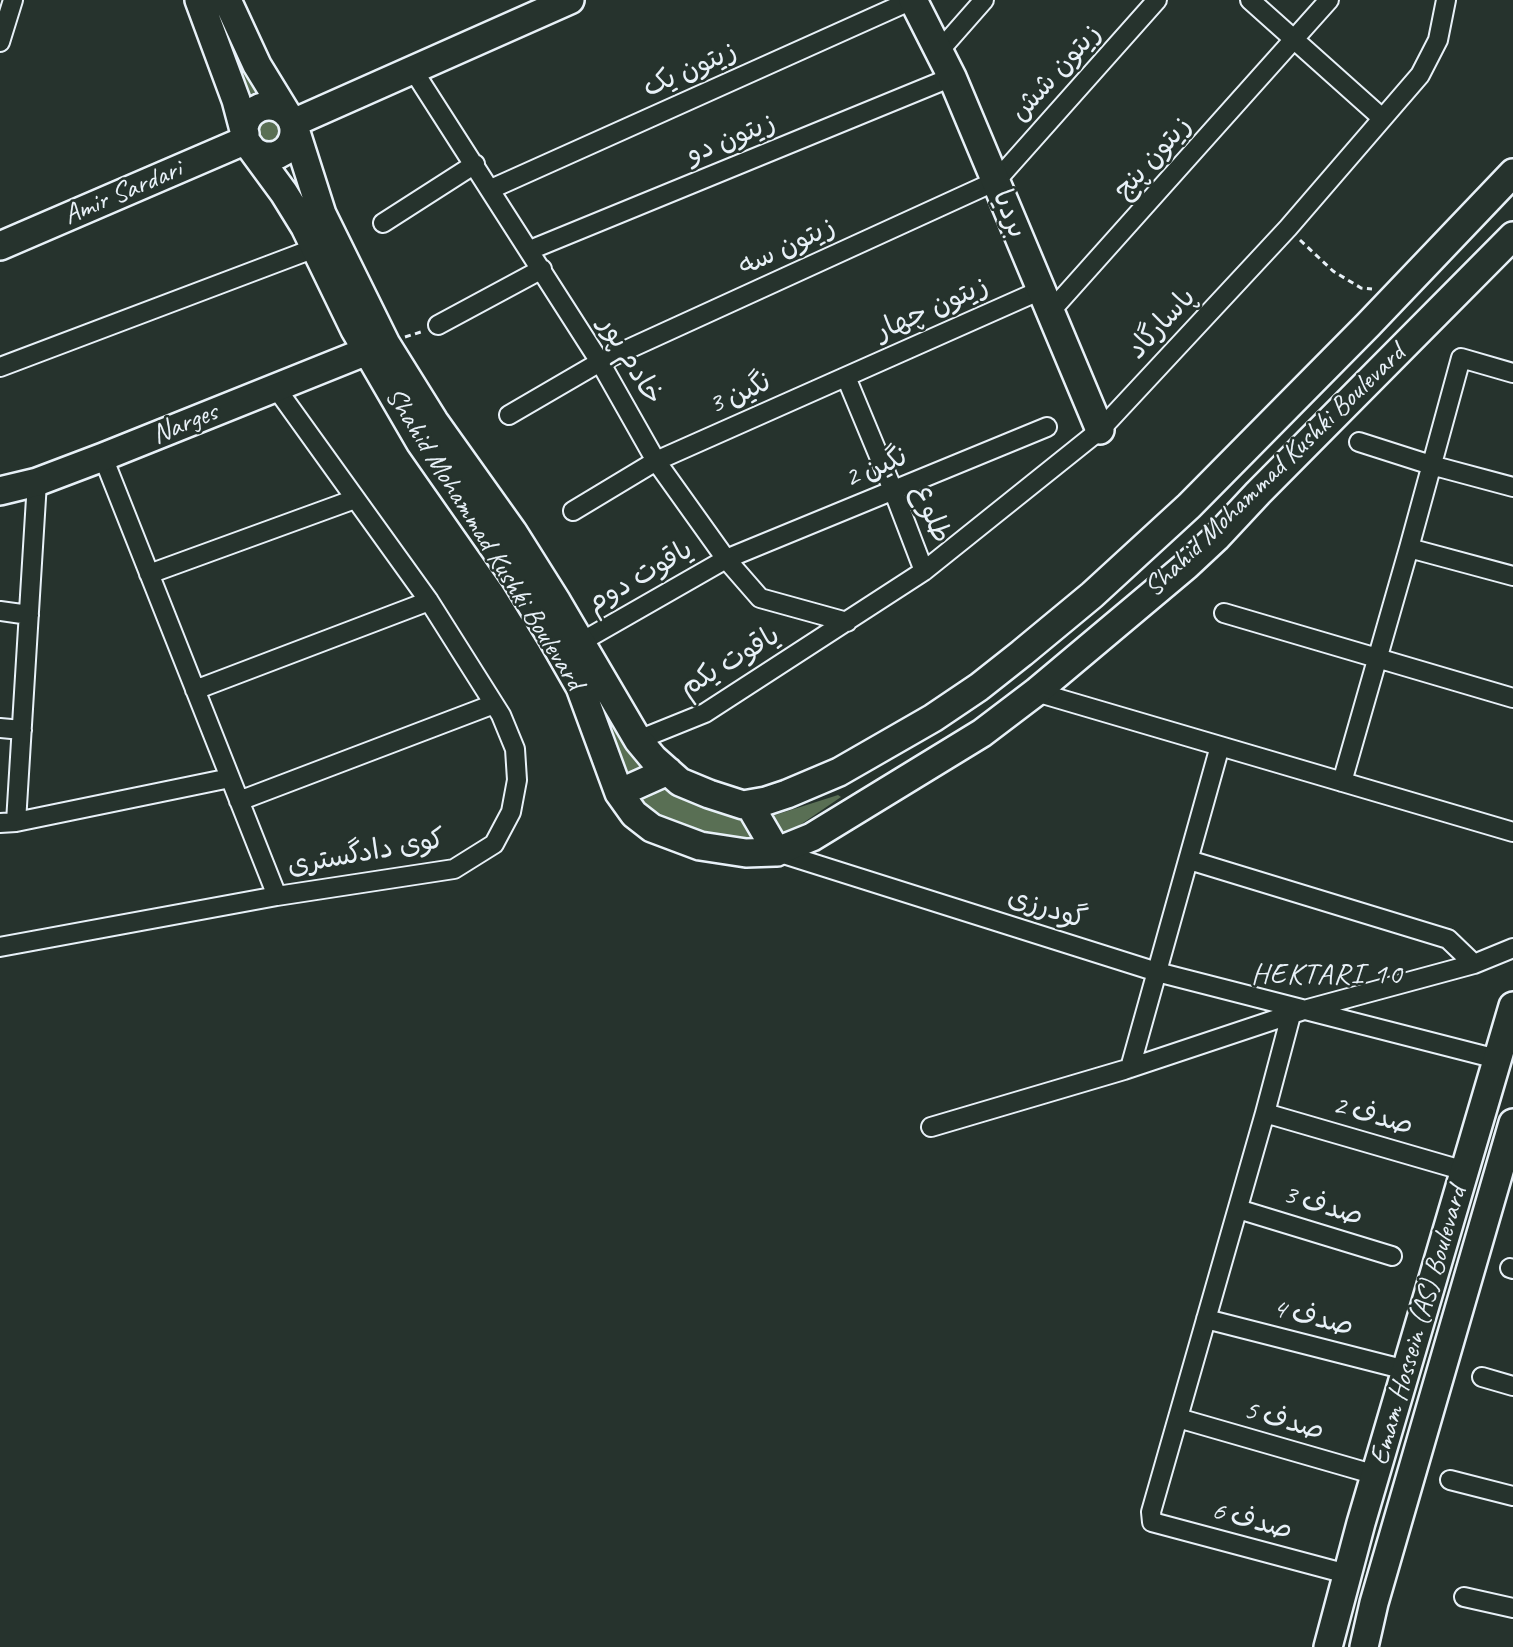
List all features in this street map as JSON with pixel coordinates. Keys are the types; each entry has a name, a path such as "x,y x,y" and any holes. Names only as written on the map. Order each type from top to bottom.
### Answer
{"main road":[{"name":"Shahid Mohammad Kushki Boulevard","path":"199,0 236,100 246,139 284,193 377,348 434,421 513,532 638,740 652,758 680,782 743,805 787,794 839,772 889,745 979,687 1092,595 1189,506 1401,291 1513,173"},
{"name":"Shahid Mohammad Kushki Boulevard","path":"226,0 257,65 292,121 322,214 377,348 420,441 515,578 580,687 618,793 634,814 652,828 700,846 746,853 777,852 812,837 982,733 1036,692 1216,538 1265,485 1513,236"},
{"name":"بردیا","path":"912,0 952,77 1100,430"},
{"path":"292,121 413,70 554,3"},
{"path":"274,107 292,121 294,134 288,148 275,155 260,154 246,139 248,119 259,108 274,107"},
{"name":"Amir Sardari","path":"0,246 246,139"},
{"name":"Narges","path":"0,491 37,482 103,457 377,348"},
{"path":"618,793 668,771"},
{"path":"749,804 777,852"},
{"name":"Emam Hossein (AS) Boulevard","path":"1328,1647 1347,1574 1513,1006"},
{"name":"Emam Hossein (AS) Boulevard","path":"1364,1647 1374,1604 1513,1123"}],"street":[{"path":"0,42 13,0"},
{"name":"زیتون یک","path":"491,189 912,0"},
{"path":"940,50 984,0"},
{"name":"زیتون شش","path":"996,181 1157,0"},
{"path":"1250,0 1382,118"},
{"name":"زیتون پنج","path":"1046,301 1295,40 1329,0"},
{"name":"پاسارگاد","path":"847,622 924,571 1100,430 1288,228 1420,75 1438,40 1446,0"},
{"name":"خادم پور","path":"413,70 600,362 656,460 726,559 760,598 847,622"},
{"name":"زیتون دو","path":"530,250 952,77"},
{"path":"383,223 475,164"},
{"name":"زیتون سه","path":"509,415 600,362 996,181"},
{"path":"0,367 315,248"},
{"path":"438,325 542,269"},
{"name":"زیتون چهار","path":"846,377 1046,301"},
{"path":"1342,782 1461,358 1513,373"},
{"name":"نگین 3","path":"573,511 656,460 846,377"},
{"name":"طلوع","path":"846,377 924,571"},
{"name":"کوی دادگستری","path":"0,947 277,896 454,869 494,844 511,813 517,780 515,748 501,716 429,601 276,388"},
{"name":"نگین 2","path":"726,559 1047,427"},
{"path":"1359,442 1431,465 1513,487"},
{"path":"103,457 277,896"},
{"path":"37,482 22,730 8,822 230,778"},
{"path":"149,574 355,499"},
{"path":"1409,548 1513,576"},
{"name":"یاقوت دوم","path":"580,642 726,559"},
{"path":"195,690 429,601"},
{"path":"0,611 29,615"},
{"path":"1224,613 1513,698"},
{"name":"یاقوت یکم","path":"638,740 705,713 847,622"},
{"path":"1036,692 1513,832"},
{"path":"239,801 494,704"},
{"path":"0,728 22,730"},
{"path":"1130,1068 1220,746"},
{"name":"گودرزی","path":"777,852 1157,972 1297,1013 1497,1059"},
{"path":"1189,860 1448,939 1474,964"},
{"path":"931,1127 1130,1068 1297,1013 1474,964 1513,948"},
{"path":"1178,1418 1265,1113 1297,1013"},
{"name":"صدف 2","path":"1265,1113 1465,1171"},
{"name":"صدف 3","path":"1238,1209 1392,1256"},
{"name":"صدف 4","path":"1206,1319 1406,1370"},
{"path":"1482,1377 1513,1386"},
{"name":"صدف 5","path":"1178,1418 1376,1475"},
{"name":"صدف 6","path":"1178,1418 1151,1512 1152,1522 1347,1574"},
{"path":"1450,1480 1513,1496"},
{"path":"1464,1597 1513,1608"}],"path":[{"path":"1288,228 1333,271 1361,288 1401,291"},
{"path":"377,348 438,325"}],"green space":[{"path":"231,40 260,89 248,96"},
{"path":"270,116 281,121 286,132 281,143 270,148 259,143 254,132 259,121"},
{"path":"601,705 650,767 626,778"},
{"path":"665,778 741,812 762,845 745,846 660,823 629,795"},
{"path":"838,795 841,797 781,838 769,817"}],"district":[{"name":"HEKTARI 10","path":"1327,975"}]}
